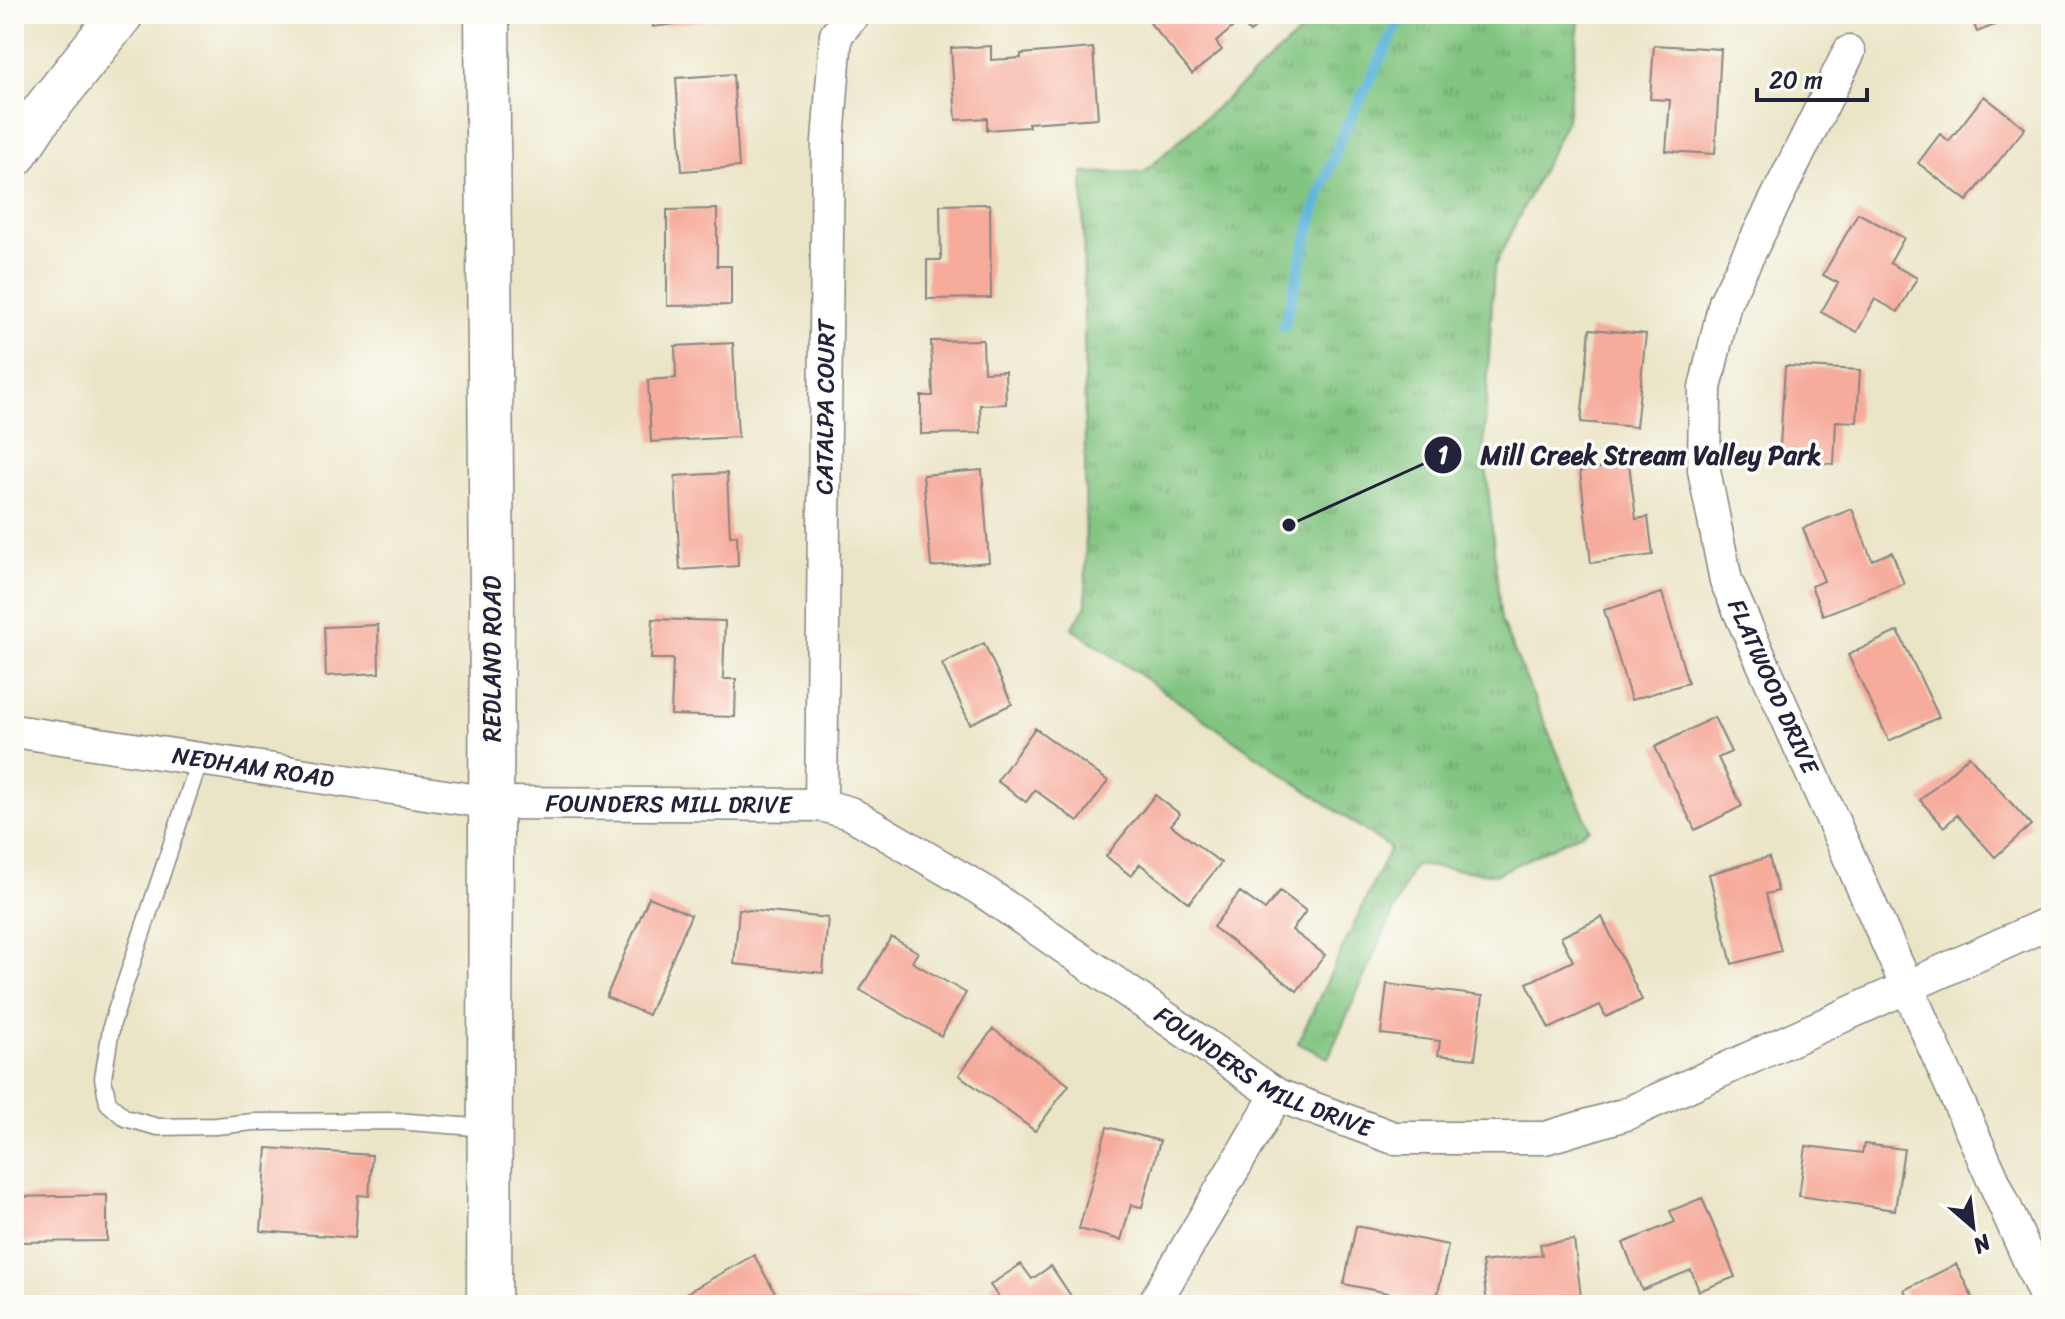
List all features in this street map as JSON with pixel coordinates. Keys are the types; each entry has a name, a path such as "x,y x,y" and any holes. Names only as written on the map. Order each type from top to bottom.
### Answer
{"main road":[{"path":"14,155 38,119 121,14"},
{"name":"REDLAND ROAD","path":"487,14 492,803 489,1305"}],"street":[{"name":"CATALPA COURT","path":"821,805 828,142 836,35 854,14"},
{"name":"FLATWOOD DRIVE","path":"1849,52 1725,302 1705,388 1704,470 1726,581 2049,1305"},
{"name":"NEDHAM ROAD","path":"14,731 492,803"},
{"name":"FOUNDERS MILL DRIVE","path":"492,803 821,805 850,813 980,889 1277,1095 1394,1138 1545,1138 1626,1114 2051,922"},
{"path":"1153,1305 1277,1095"}],"lane":[{"path":"200,759 112,1023 103,1078 108,1103 125,1118 158,1127 253,1122 396,1121 490,1128"}],"green space":[{"path":"1321,14 1580,14 1567,120 1494,267 1484,445 1501,621 1590,829 1497,874 1414,865 1328,1058 1298,1043 1390,848 1072,628 1086,606 1083,173 1144,172"}],"building":[{"path":"651,14 734,14 734,16 653,27"},
{"path":"1161,14 1272,14 1250,32 1240,21 1216,42 1222,50 1192,74 1150,23"},
{"path":"1970,14 2023,14 1977,32"},
{"path":"1654,45 1721,49 1715,154 1666,151 1670,100 1650,99"},
{"path":"991,46 991,60 1021,58 1021,54 1093,48 1098,118 1028,123 1029,127 987,130 987,118 956,120 951,48"},
{"path":"733,74 739,167 682,171 676,78"},
{"path":"1984,96 2025,128 1967,201 1918,163 1940,134 1949,141"},
{"path":"990,204 991,298 927,299 927,260 941,260 940,205"},
{"path":"717,209 717,266 731,266 731,305 667,306 667,210"},
{"path":"1858,213 1904,238 1890,263 1917,278 1898,312 1875,299 1857,332 1821,312 1838,283 1823,275"},
{"path":"1590,329 1646,334 1636,427 1581,422"},
{"path":"983,340 984,372 1005,371 1006,404 980,405 981,433 921,434 921,396 933,396 931,341"},
{"path":"733,343 738,437 651,442 648,380 676,378 675,346"},
{"path":"1785,366 1860,370 1857,422 1836,421 1834,464 1779,461"},
{"path":"1629,464 1636,519 1648,517 1653,555 1591,563 1580,471"},
{"path":"982,470 989,562 931,567 923,475"},
{"path":"727,473 730,536 737,535 738,566 680,570 675,476"},
{"path":"1852,509 1872,560 1892,552 1904,584 1823,615 1811,586 1824,581 1803,528"},
{"path":"1662,593 1688,683 1631,700 1604,610"},
{"path":"653,619 725,621 723,679 736,679 735,717 671,715 673,659 651,659"},
{"path":"378,625 379,673 326,676 324,627"},
{"path":"1898,631 1939,717 1889,741 1848,655"},
{"path":"984,643 1012,704 970,724 942,664"},
{"path":"1714,717 1731,752 1718,758 1742,806 1695,830 1655,747"},
{"path":"1035,728 1108,781 1078,822 1035,790 1026,802 997,781"},
{"path":"1969,756 2031,825 1995,857 1957,815 1944,827 1920,800"},
{"path":"1155,795 1180,814 1171,825 1221,863 1189,903 1140,864 1131,876 1106,856"},
{"path":"1769,857 1778,891 1766,894 1781,951 1732,964 1709,874"},
{"path":"1280,891 1306,911 1292,930 1325,955 1297,991 1213,927 1240,892 1265,910"},
{"path":"649,897 691,915 648,1015 606,997"},
{"path":"739,909 828,918 823,973 734,964"},
{"path":"1602,917 1642,1000 1606,1017 1600,1005 1549,1029 1527,983 1573,961 1561,937"},
{"path":"891,937 918,952 912,962 966,993 941,1036 860,990"},
{"path":"1387,984 1483,996 1475,1059 1438,1055 1440,1041 1381,1034"},
{"path":"993,1029 1069,1085 1035,1131 959,1075"},
{"path":"1107,1127 1160,1141 1142,1207 1131,1205 1121,1240 1079,1229"},
{"path":"1864,1144 1904,1149 1895,1210 1799,1196 1806,1146 1862,1153"},
{"path":"267,1148 372,1155 369,1196 358,1195 355,1238 261,1231"},
{"path":"107,1195 107,1241 14,1242 14,1197"},
{"path":"1702,1198 1735,1277 1699,1291 1691,1270 1642,1290 1623,1243 1675,1222 1670,1211"},
{"path":"1356,1226 1448,1245 1436,1303 1344,1284"},
{"path":"1574,1240 1582,1305 1487,1305 1482,1262 1542,1255 1540,1244"},
{"path":"754,1255 779,1300 770,1305 672,1305 670,1302"},
{"path":"1021,1264 1032,1279 1051,1266 1077,1305 1004,1305 990,1285"},
{"path":"1956,1264 1976,1305 1911,1305 1904,1290"},
{"path":"916,1299 916,1305 855,1305 855,1303"}],"waterway":[{"path":"1284,326 1316,206 1342,135 1403,14"}],"place":[{"name":"Mill Creek Stream Valley Park","path":"1289,525"}]}
